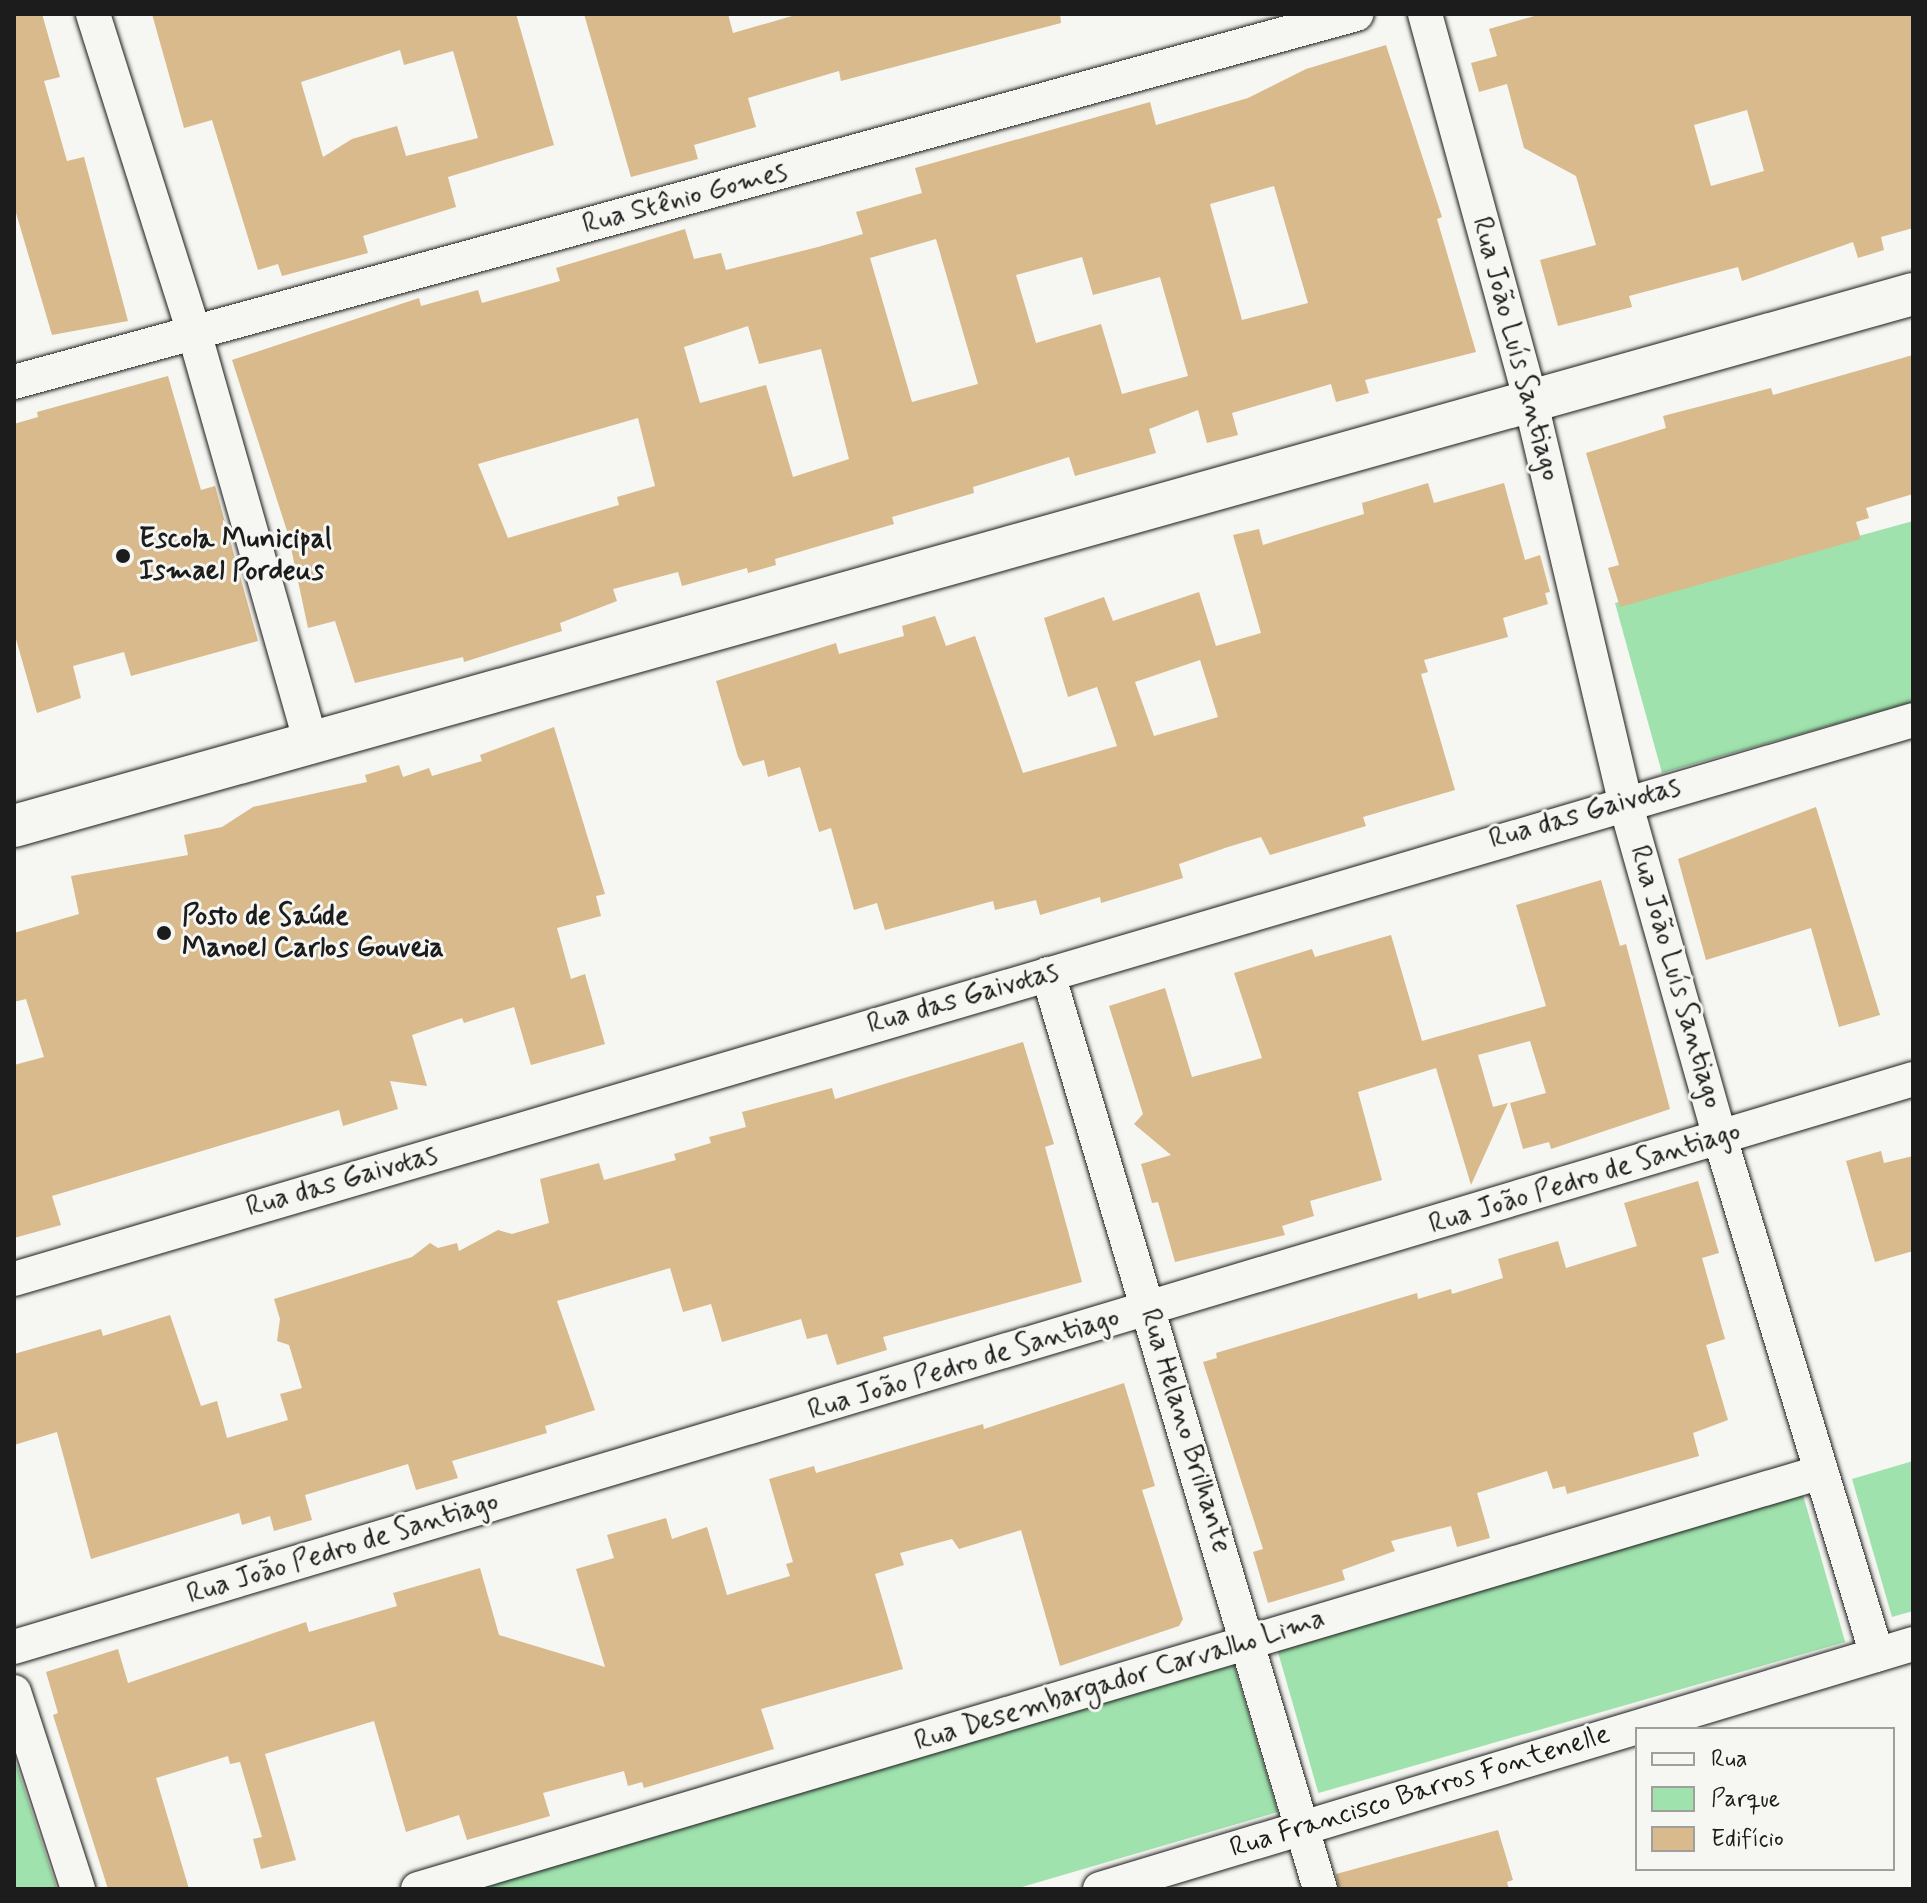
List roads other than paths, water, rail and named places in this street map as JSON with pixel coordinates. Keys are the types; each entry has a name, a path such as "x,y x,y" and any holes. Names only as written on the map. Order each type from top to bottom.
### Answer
{"street":[{"path":"93,14 194,332 311,743"},
{"name":"Rua Stênio Gomes","path":"14,382 1356,14"},
{"name":"Rua João Luís Santiago","path":"1425,14 1530,399 1625,802 1720,1138 1877,1655"},
{"path":"14,826 1913,294"},
{"name":"Rua das Gaivotas","path":"14,1279 1625,802 1913,720"},
{"name":"Rua Helano Brilhante","path":"1048,974 1320,1889"},
{"name":"Rua João Pedro de Santiago","path":"14,1647 1913,1079"},
{"name":"Rua Desembargador Carvalho Lima","path":"418,1889 1821,1472"},
{"name":"Rua Francisco Barros Fontenelle","path":"1639,1727 1913,1644"},
{"path":"14,1692 78,1889"},
{"name":"Rua Francisco Barros Fontenelle","path":"1100,1889 1635,1728"}],"place":[{"name":"Escola Municipal Ismael Pordeus","path":"123,556"},
{"name":"Posto de Saúde Manoel Carlos Gouveia","path":"164,933"}]}
